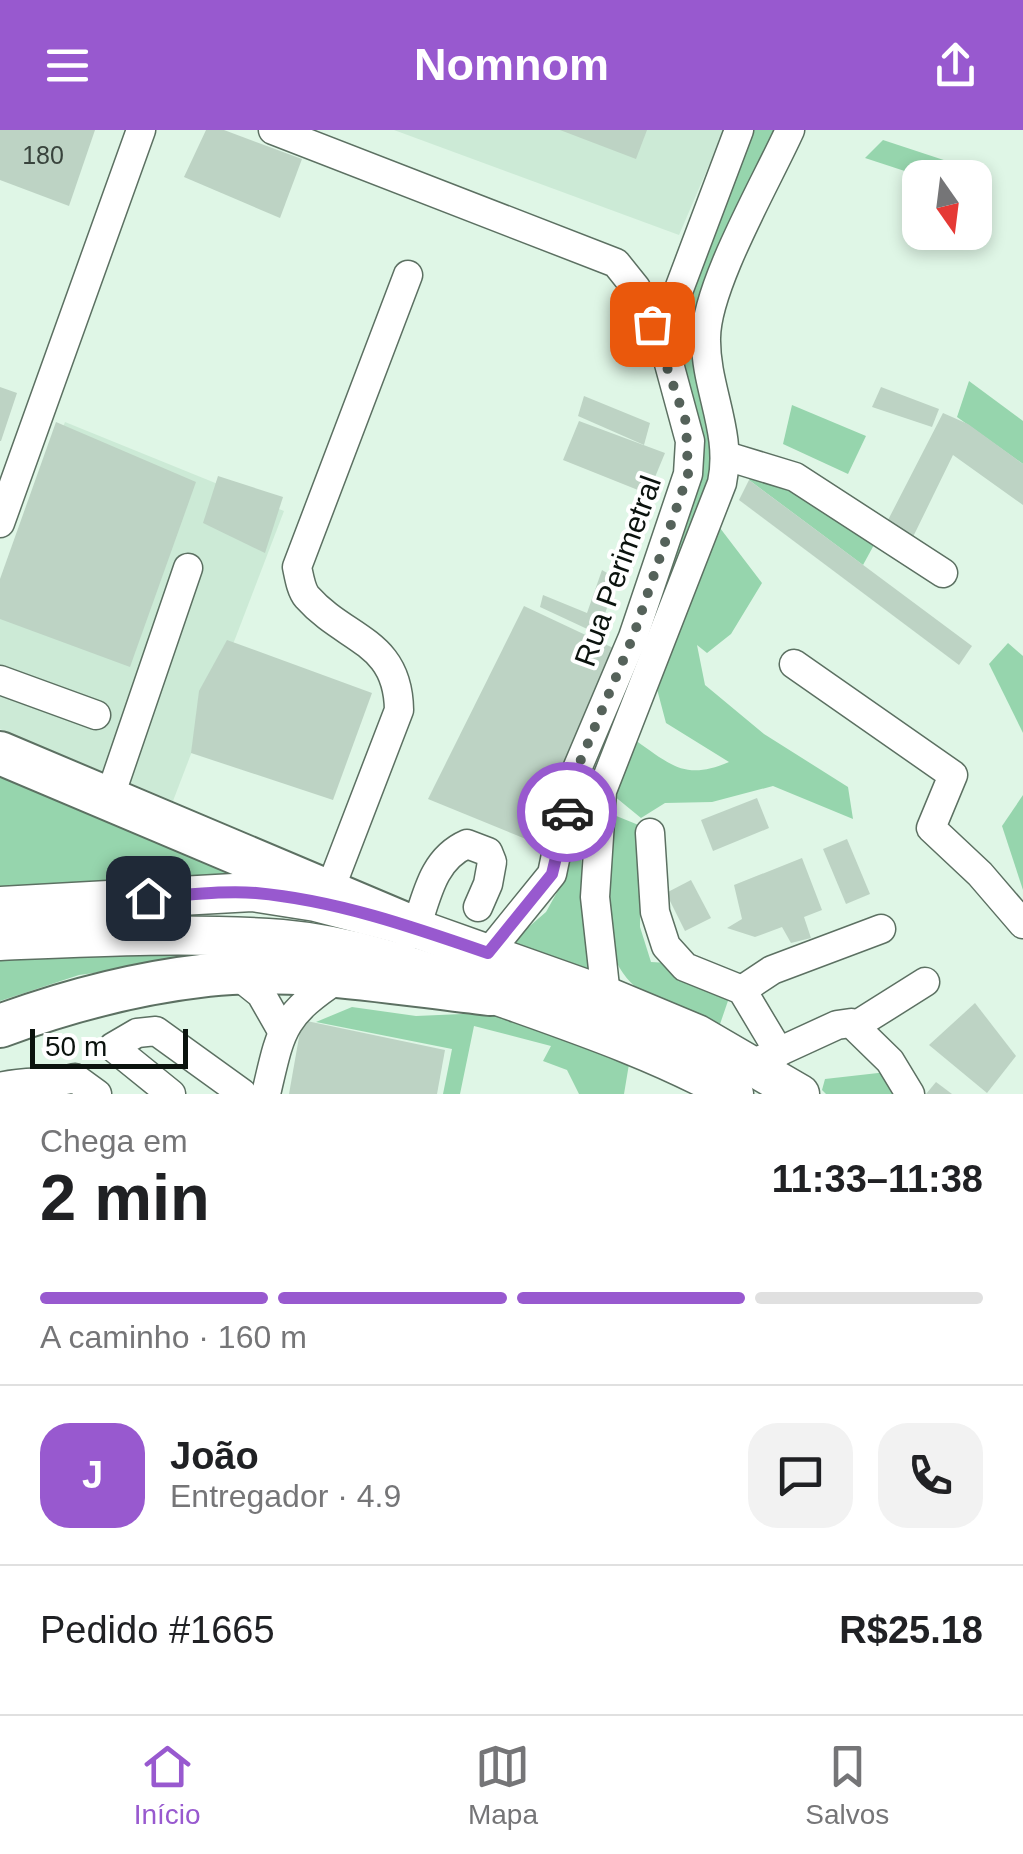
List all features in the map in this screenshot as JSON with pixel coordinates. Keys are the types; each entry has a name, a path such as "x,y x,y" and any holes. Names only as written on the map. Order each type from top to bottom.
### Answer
{"highway":[{"path":"0,753 414,928"},
{"path":"0,1026 90,996 236,974 339,978 489,973"}],"main road":[{"path":"0,906 252,892 316,902 414,928 489,973 696,1072 754,1070"},
{"path":"0,942 119,936 282,940 489,973 606,996 697,1034 800,1094"}],"street":[{"path":"0,523 140,130"},
{"name":"Rua Perimetral","path":"273,130 616,263 636,288 668,360 690,441 688,474 633,637 572,783 552,874 489,973"},
{"path":"707,358 668,360 670,313 739,130"},
{"path":"733,467 707,358 706,328 716,293 790,130"},
{"path":"329,892 399,710 399,680 384,658 305,595 296,567 408,276"},
{"path":"688,474 733,467 795,477 944,573"},
{"name":"Rua Perimetral","path":"606,996 594,897 602,792 733,467"},
{"path":"109,799 188,568"},
{"path":"794,664 953,775 931,828 980,874 1023,924"},
{"path":"0,680 96,715"},
{"path":"650,833 655,912 666,946 686,966 742,990"},
{"path":"414,928 431,880 448,852 467,844 488,852 492,862 478,906"},
{"path":"742,990 772,970 881,929"},
{"path":"236,974 261,994 281,1029"},
{"path":"266,1094 281,1029 310,997 339,978"},
{"path":"742,990 754,1070 837,1025 856,1026 925,982"},
{"path":"856,1026 890,1061 910,1094"},
{"path":"0,1087 14,1082 66,1088 113,1047 137,1034 156,1031 242,1093"},
{"path":"113,1047 171,1094"}],"shaded area":[{"path":"394,130 724,130 679,235"},
{"path":"65,422 284,511 173,801 0,729 0,580"}],"green space":[{"path":"747,130 780,130 693,321 710,388 715,491 577,795 583,885 598,986 503,949 546,912 561,885 566,798 697,480 675,362 675,322"},
{"path":"883,140 944,160 902,160 902,170 865,158"},
{"path":"969,381 1023,421 1023,464 957,417"},
{"path":"792,405 866,436 848,474 783,444"},
{"path":"757,471 796,487 875,543 863,565 749,480"},
{"path":"720,528 762,583 731,634 707,653 697,645 705,685 764,734 848,787 853,819 773,786 712,802 665,803 641,818 608,791 635,740 669,763 689,770 729,762 666,723 657,689"},
{"path":"1008,643 1023,656 1023,733 989,664"},
{"path":"0,771 272,883 0,890"},
{"path":"1023,795 1023,890 1002,826"},
{"path":"609,813 641,826 640,927 651,962 668,963 730,995 719,1027 641,991 614,956 605,909"},
{"path":"0,951 243,953 79,975 0,1001"},
{"path":"469,1002 630,1058 624,1094 579,1094 567,1070 543,1061 551,1046 474,1026 460,1094 443,1094 452,1049 316,1022 352,1007 416,1016 462,1014"},
{"path":"887,1072 894,1094 826,1094 822,1090 825,1079"}],"building":[{"path":"0,130 95,130 69,206 0,180"},
{"path":"206,130 224,130 302,159 280,218 184,177"},
{"path":"560,130 647,130 636,159"},
{"path":"0,387 17,393 1,441 0,441"},
{"path":"881,387 939,409 932,427 872,407"},
{"path":"584,396 650,423 644,445 578,416"},
{"path":"943,413 968,424 1023,464 1023,505 953,455 912,539 887,522"},
{"path":"579,421 665,453 648,494 563,460"},
{"path":"56,422 196,482 130,667 0,619 0,579"},
{"path":"218,476 283,497 265,553 203,523"},
{"path":"749,480 972,646 959,665 739,500"},
{"path":"602,570 617,579 598,634 540,607 543,595 587,613"},
{"path":"524,606 626,654 543,846 428,799"},
{"path":"227,640 372,693 333,800 191,753 199,691"},
{"path":"757,798 769,828 713,851 701,820"},
{"path":"847,839 870,894 846,904 823,849"},
{"path":"802,858 822,910 804,917 811,938 791,943 782,927 755,937 727,928 742,919 734,885"},
{"path":"691,880 711,918 685,931 666,893"},
{"path":"975,1003 1016,1056 987,1093 929,1045"},
{"path":"302,1020 445,1050 437,1094 289,1094"},
{"path":"936,1082 952,1094 926,1094"}],"way so far":[{"path":"567,812 574,776 633,637 688,474 690,441 686,422 668,360 652,324"}],"route":[{"path":"148,898 252,892 316,902 412,927 488,953 540,894 552,874 567,812"}]}
